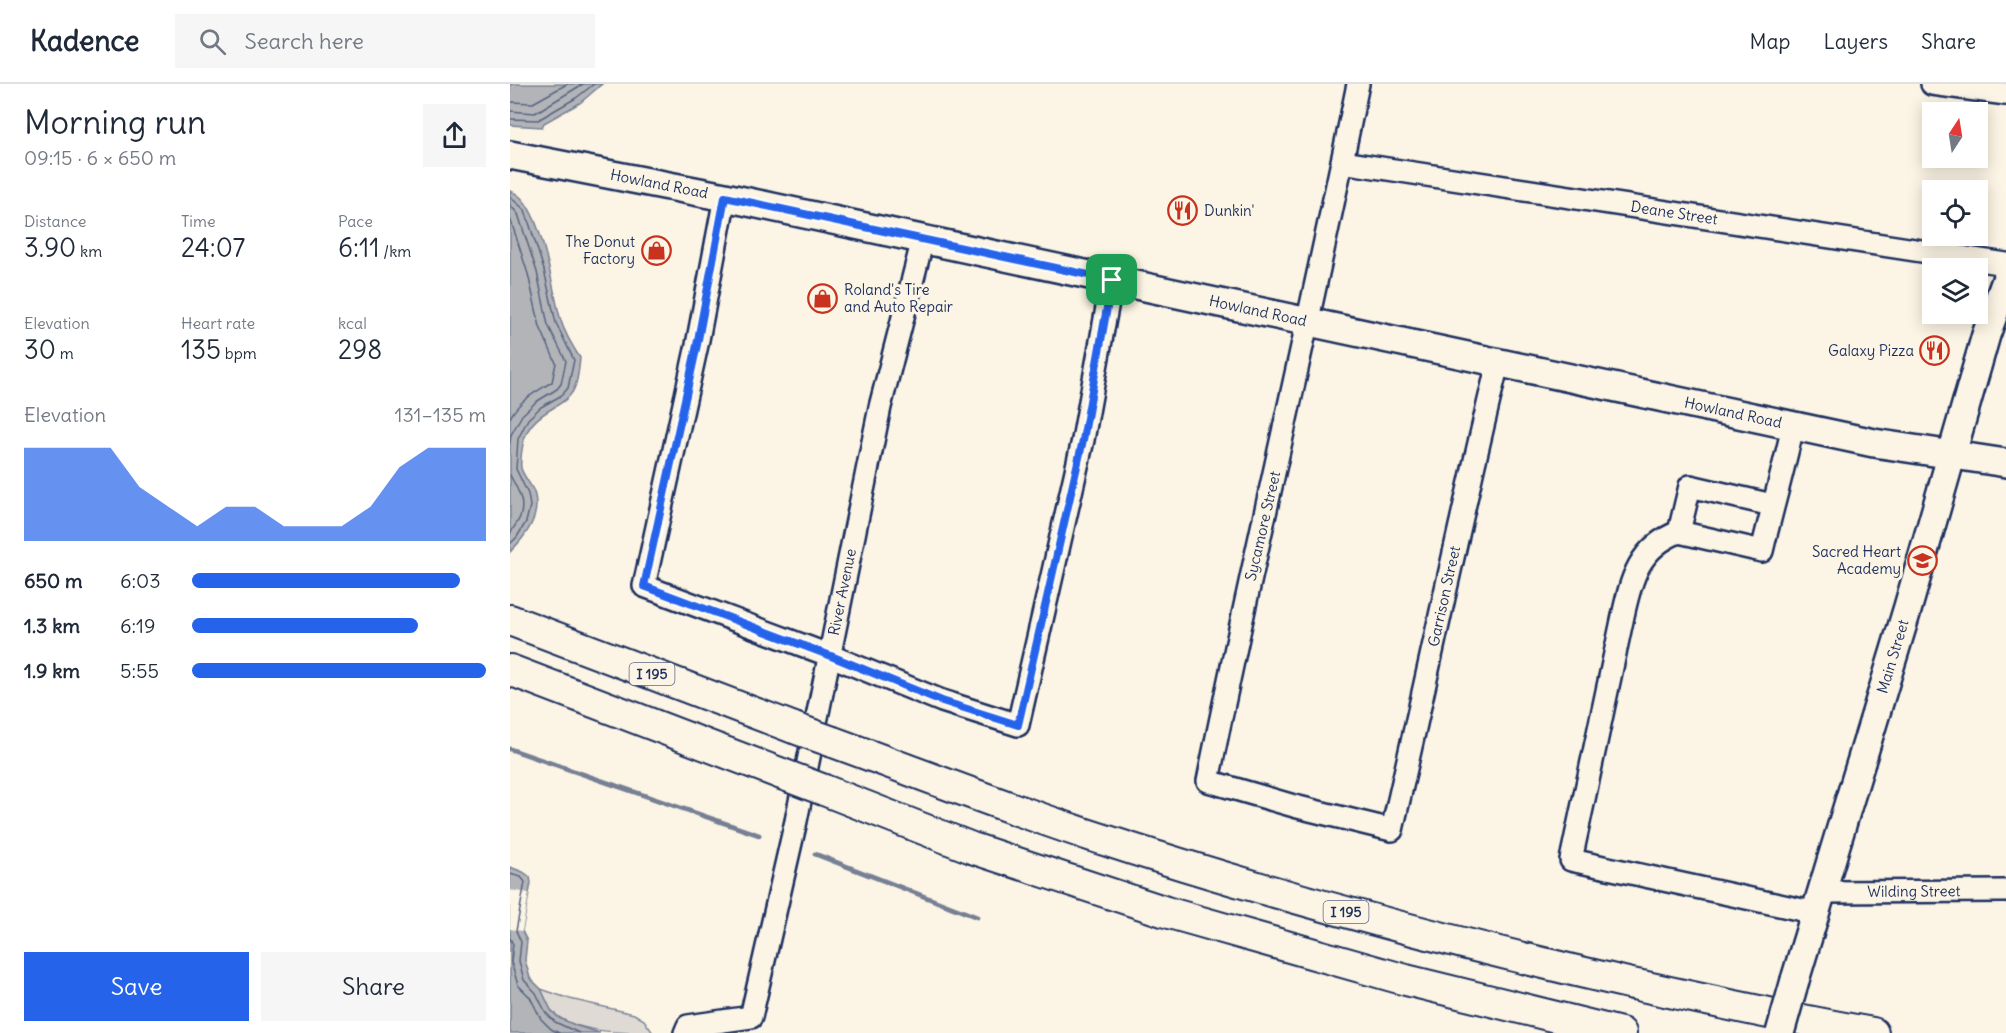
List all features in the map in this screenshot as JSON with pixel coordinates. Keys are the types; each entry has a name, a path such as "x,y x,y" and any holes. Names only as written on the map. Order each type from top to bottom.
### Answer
{"highway":[{"name":"I 195","path":"510,620 794,728 1080,832 1217,874 1374,919 1586,973 1874,1033"},
{"path":"510,670 972,848 1166,912 1511,1008 1621,1033"}],"main road":[{"name":"Howland Road","path":"510,155 725,197 1874,443 2006,463"},
{"name":"Main Street","path":"1780,1033 1986,335 2006,280"}],"street":[{"name":"Sycamore Street","path":"1358,84 1309,322 1208,781 1294,806 1392,830"},
{"path":"1932,84 2006,94"},
{"name":"Deane Street","path":"1342,162 2006,264"},
{"path":"725,197 694,356 644,586 831,656 942,701 1018,725 1083,440 1112,280"},
{"name":"River Avenue","path":"685,1033 688,1026 751,1017 831,656 880,407 923,239"},
{"name":"Garrison Street","path":"1392,830 1425,689 1461,516 1498,363"},
{"path":"1772,505 1690,486 1678,532 1762,551 1793,426"},
{"name":"Wilding Street","path":"1678,532 1666,537 1646,553 1637,568 1629,590 1571,860 1819,903 2006,891"}],"shaded area":[{"path":"541,989 570,999 634,1014 644,1020 653,1033 598,1030 571,1023 560,1018 551,1010"}],"water":[{"path":"510,84 602,84 580,103 544,123 542,127 510,125"},
{"path":"510,191 521,198 538,228 561,321 580,358 576,382 570,396 534,422 524,440 521,468 534,492 536,509 531,525 510,552"},
{"path":"510,867 530,877 531,883 522,931 527,941 525,960 530,978 541,989 551,1010 559,1018 600,1033 510,1033"}],"pier":[{"path":"510,890 529,893 522,931 510,929"}],"waterway":[{"path":"510,749 759,835"},
{"path":"815,854 977,917"}],"place":[{"name":"Dunkin'","path":"1183,211"},
{"name":"The Donut Factory","path":"656,251"},
{"name":"Roland's Tire and Auto Repair","path":"823,299"},
{"name":"Galaxy Pizza","path":"1935,351"},
{"name":"Sacred Heart Academy","path":"1922,561"}],"route":[{"path":"725,197 1112,280 1083,440 1018,725 942,701 831,656 644,586 697,345 725,197"}]}
